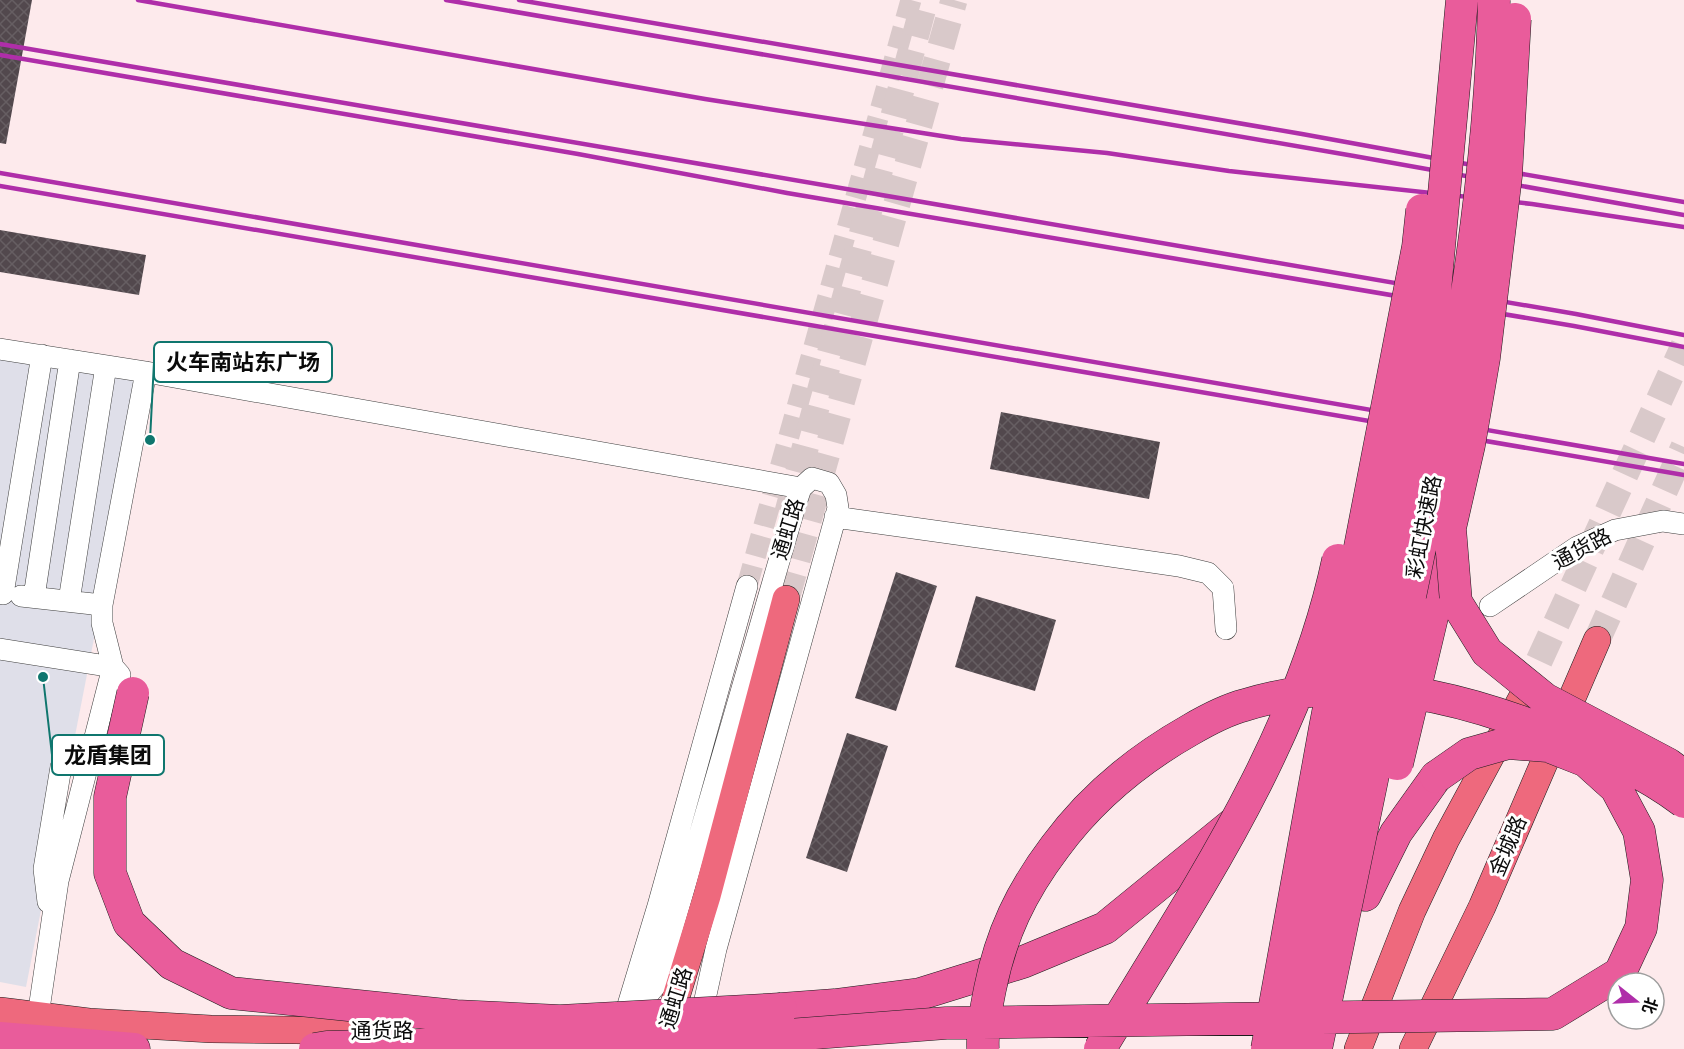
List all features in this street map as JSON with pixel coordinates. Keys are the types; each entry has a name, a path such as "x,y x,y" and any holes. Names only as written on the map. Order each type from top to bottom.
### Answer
{"highway":[{"path":"1267,1049 1325,728 1418,247 1434,116 1441,0"},
{"name":"彩虹快速路","path":"1290,1049 1350,736 1429,355 1462,0"},
{"name":"彩虹快速路","path":"1316,1049 1456,369 1481,188 1489,104 1494,0"},
{"path":"1333,1049 1365,895 1433,613 1469,445 1484,358 1506,176 1516,0"},
{"path":"1100,1049 1238,819 1275,745 1314,650 1334,577 1380,345 1418,247"},
{"path":"1450,528 1456,602 1487,652 1545,699 1668,764 1684,776"},
{"path":"983,1049 988,1001 996,958 1014,911 1043,862 1070,826 1106,789 1142,759 1207,721 1244,705 1283,696 1349,687 1398,691 1461,703 1517,708 1581,745 1629,767 1684,802"},
{"path":"133,693 110,797 110,873 129,923 172,964 231,993 456,1016 560,1021 835,1005 920,994 1023,962 1105,928 1238,819"},
{"path":"315,1049 327,1047 724,1043 789,1035 946,1023 1553,1014 1620,973 1641,928 1647,880 1639,831 1616,788 1586,761 1567,753 1548,746 1508,743 1469,754 1436,777 1396,832 1365,895"},
{"path":"724,1043 835,1005"},
{"path":"0,1038 134,1049"}],"main road":[{"name":"通虹路","path":"661,1049 688,1023 707,896 786,599"},
{"name":"金城路","path":"1413,1049 1482,907 1597,640"},
{"path":"1358,1049 1417,901 1446,839 1517,708"},
{"name":"通货路","path":"0,1011 89,1022 211,1029 618,1037 688,1023"},
{"path":"688,1023 724,1043"}],"street":[{"path":"0,349 146,372 801,488"},
{"path":"42,355 2,594 102,605"},
{"path":"34,597 70,360"},
{"path":"69,601 106,366"},
{"path":"133,693 113,667 102,622 102,605 146,372"},
{"name":"通虹路","path":"618,1037 656,985 795,506 801,488 812,478 829,483 836,495 838,508 716,949 688,1023"},
{"path":"835,518 1179,566 1208,573 1222,588 1226,629"},
{"name":"通货路","path":"1490,606 1577,547 1615,530 1663,521 1684,524"},
{"name":"通虹路","path":"618,1037 658,906 747,586"},
{"path":"0,649 113,667"},
{"path":"38,1016 58,881 113,667"},
{"path":"51,926 44,869 61,767"},
{"path":"688,1023 716,949"}],"shaded area":[{"path":"0,344 146,372 26,987 0,982"}],"building":[{"path":"0,0 32,0 6,144 0,143"},
{"path":"0,230 146,255 139,295 0,272"},
{"path":"1001,412 1160,442 1149,499 990,469"},
{"path":"896,572 937,586 896,711 855,698"},
{"path":"976,596 1056,620 1035,691 955,667"},
{"path":"847,733 888,746 847,872 806,858"}],"tunnel":[{"path":"747,586 911,0"},
{"path":"788,512 925,0"},
{"path":"786,599 954,0"},
{"path":"1522,698 1684,346"},
{"path":"1597,640 1684,447"}],"railway":[{"path":"138,0 705,99 961,139 1107,153 1229,171 1532,204 1684,227"},
{"path":"446,0 1684,215"},
{"path":"519,0 1684,202"},
{"path":"0,44 1576,314 1684,335"},
{"path":"0,55 578,154 787,193 1574,326 1684,347"},
{"path":"0,173 1684,464"},
{"path":"0,186 1684,475"}],"place":[{"name":"火车南站东广场","path":"150,440"},
{"name":"龙盾集团","path":"43,677"}]}
